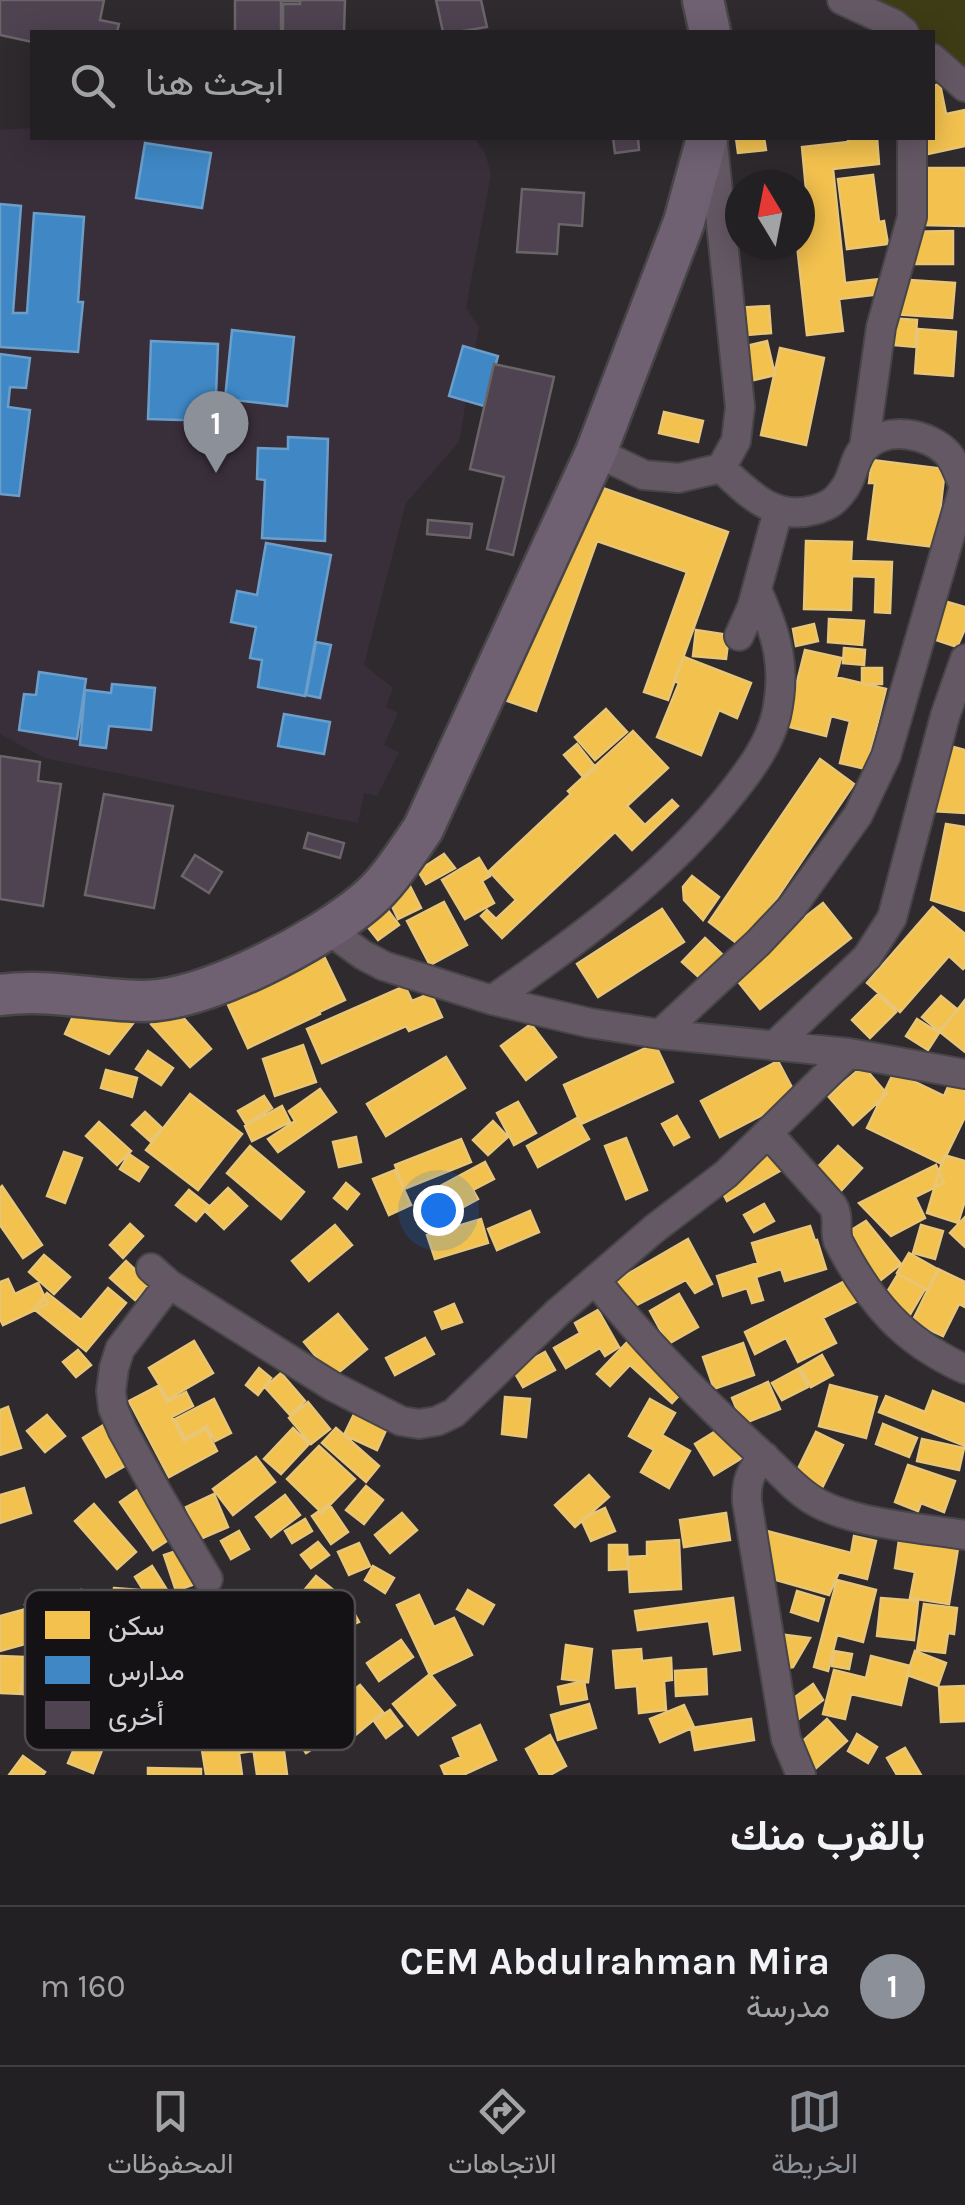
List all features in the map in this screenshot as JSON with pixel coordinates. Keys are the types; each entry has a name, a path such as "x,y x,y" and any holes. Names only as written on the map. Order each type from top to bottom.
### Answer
{"main road":[{"path":"703,0 710,30"},
{"path":"0,994 65,993 148,1001 198,992 245,973 327,929 368,900 398,865 423,829 596,452 684,222 708,140"}],"street":[{"path":"703,0 718,0"},
{"path":"842,0 902,30"},
{"path":"935,61 965,87"},
{"path":"596,452 644,475 679,478 721,468 736,441 740,407 709,140"},
{"path":"721,468 778,512 805,512 832,505 847,486 864,448 881,327 912,217 912,140"},
{"path":"660,1034 792,906 858,815 886,756 964,488 950,456 919,436 883,437 864,448"},
{"path":"739,636 757,590 778,512"},
{"path":"492,1000 568,947 641,888 713,817 758,759 776,718 781,674 775,630 757,590"},
{"path":"774,1046 867,956 892,918 945,716 965,659"},
{"path":"327,929 363,956 384,966 492,1000 590,1023 848,1053 965,1074"},
{"path":"208,1579 113,1408 112,1379 120,1349 160,1276 332,1386 401,1421 437,1421 454,1413 546,1323 726,1174 848,1053"},
{"path":"768,1133 833,1206 838,1241 882,1310 918,1344 965,1369"},
{"path":"595,1280 630,1325 726,1424 802,1492 837,1511 874,1521 965,1535"},
{"path":"765,1457 747,1482 747,1502 786,1739 801,1775"}],"shaded area":[{"path":"849,0 965,0 965,89 935,66 935,30 888,30"},
{"path":"30,128 30,140 475,140 485,153 491,174 466,308 479,327 459,442 406,503 364,665 393,688 386,707 398,713 384,745 399,752 377,796 364,793 358,823 44,758 0,734 0,130"}],"building: سكن":[{"path":"940,84 946,114 965,110 965,146 914,157 910,140 935,140 935,85"},
{"path":"736,140 764,140 766,150 738,153"},
{"path":"877,140 879,164 833,169 845,283 881,279 882,294 839,299 843,331 807,335 799,260 815,260 815,170 804,170 802,147"},
{"path":"924,168 965,168 965,226 923,225"},
{"path":"873,175 879,222 884,221 888,244 847,249 838,179"},
{"path":"953,231 953,264 900,264 900,232"},
{"path":"894,279 955,283 952,318 891,314"},
{"path":"769,306 771,333 737,336 734,308"},
{"path":"873,317 917,320 915,347 872,343"},
{"path":"918,329 956,332 953,376 915,373"},
{"path":"767,341 775,375 750,381 742,347"},
{"path":"780,348 824,358 806,445 761,435"},
{"path":"664,412 703,421 698,442 659,433"},
{"path":"872,460 945,469 936,547 868,539 875,483 869,483"},
{"path":"563,474 728,532 668,700 644,692 687,572 597,541 536,711 485,693"},
{"path":"806,541 852,542 851,561 892,562 890,613 875,612 876,577 852,576 851,610 804,609"},
{"path":"944,601 965,607 965,629 957,647 927,637"},
{"path":"829,619 864,621 862,645 828,642"},
{"path":"814,624 818,641 796,646 793,629"},
{"path":"696,630 729,635 726,659 693,656"},
{"path":"844,648 865,650 864,665 843,663"},
{"path":"805,650 841,658 836,677 886,689 866,769 840,763 850,721 831,716 826,736 786,726"},
{"path":"684,657 751,683 737,718 719,710 701,755 657,737 679,683 674,681"},
{"path":"862,668 882,668 882,684 862,684"},
{"path":"606,709 627,732 595,760 575,737"},
{"path":"633,731 668,768 627,806 645,825 672,800 678,806 632,850 615,832 502,938 481,916 487,910 496,919 516,900 489,871"},
{"path":"577,744 596,768 584,778 564,755"},
{"path":"950,746 965,750 965,813 933,811"},
{"path":"820,759 854,784 743,948 709,922"},
{"path":"946,824 965,827 965,911 931,900"},
{"path":"444,854 455,868 426,884 418,871"},
{"path":"479,858 490,876 482,881 494,903 465,919 442,880"},
{"path":"692,876 719,897 703,920 684,900 683,887"},
{"path":"408,882 421,908 398,919 386,893"},
{"path":"444,902 467,945 430,965 407,921"},
{"path":"823,903 851,938 760,1009 732,974"},
{"path":"384,905 399,925 378,940 363,921"},
{"path":"933,907 965,934 965,967 949,956 900,1012 867,983"},
{"path":"662,909 684,942 598,997 577,964"},
{"path":"705,938 724,956 702,980 682,962"},
{"path":"320,948 345,1000 248,1048 223,994"},
{"path":"405,986 412,1001 431,993 442,1017 409,1031 406,1026 322,1063 307,1029"},
{"path":"878,994 896,1012 870,1038 852,1020"},
{"path":"941,996 958,1010 939,1031 922,1017"},
{"path":"965,1000 965,1052 940,1032"},
{"path":"172,1005 211,1049 190,1067 151,1024"},
{"path":"75,1012 135,1021 109,1054 65,1034"},
{"path":"917,1019 939,1033 928,1050 906,1036"},
{"path":"531,1024 556,1057 526,1080 501,1046"},
{"path":"655,1044 673,1082 581,1124 564,1085"},
{"path":"303,1045 316,1082 275,1096 263,1059"},
{"path":"148,1051 173,1068 161,1085 136,1069"},
{"path":"446,1057 465,1088 386,1136 367,1104"},
{"path":"778,1061 797,1097 720,1137 701,1101"},
{"path":"863,1066 887,1094 853,1125 828,1096"},
{"path":"106,1070 137,1078 132,1097 101,1088"},
{"path":"894,1072 944,1096 952,1078 965,1084 965,1117 942,1164 867,1128"},
{"path":"320,1089 336,1112 278,1152 268,1139 295,1121 289,1111"},
{"path":"190,1094 242,1134 198,1190 146,1150"},
{"path":"264,1096 272,1108 246,1124 238,1111"},
{"path":"518,1102 536,1133 514,1145 497,1113"},
{"path":"282,1106 290,1122 252,1141 245,1126"},
{"path":"145,1112 162,1128 150,1141 132,1125"},
{"path":"677,1116 689,1137 674,1145 662,1124"},
{"path":"577,1118 589,1139 538,1167 527,1146"},
{"path":"493,1121 508,1137 488,1155 473,1140"},
{"path":"99,1122 131,1151 117,1165 86,1136"},
{"path":"356,1137 361,1162 339,1167 333,1142"},
{"path":"626,1138 647,1190 626,1199 605,1146"},
{"path":"461,1139 471,1162 404,1189 395,1165"},
{"path":"250,1146 304,1192 281,1219 227,1173"},
{"path":"838,1146 862,1168 838,1194 813,1172"},
{"path":"774,1150 785,1168 727,1201 717,1182"},
{"path":"64,1152 82,1158 65,1203 47,1196"},
{"path":"129,1154 148,1167 139,1181 120,1169"},
{"path":"944,1155 965,1161 965,1201 958,1223 927,1213"},
{"path":"485,1162 494,1179 473,1190 478,1199 445,1217 431,1191"},
{"path":"936,1165 944,1183 915,1197 925,1218 891,1236 859,1203"},
{"path":"395,1170 411,1205 389,1215 373,1179"},
{"path":"346,1183 359,1194 347,1209 334,1198"},
{"path":"2,1186 42,1245 23,1258 0,1225"},
{"path":"228,1188 247,1206 224,1229 205,1211"},
{"path":"189,1190 209,1206 196,1221 176,1205"},
{"path":"764,1204 774,1221 754,1232 744,1215"},
{"path":"530,1211 539,1232 497,1250 488,1229"},
{"path":"965,1217 965,1247 950,1233"},
{"path":"481,1219 488,1243 435,1259 427,1235"},
{"path":"866,1221 901,1264 876,1284 845,1234"},
{"path":"130,1224 143,1236 123,1258 110,1245"},
{"path":"335,1225 352,1245 309,1281 292,1261"},
{"path":"921,1225 943,1231 935,1259 913,1253"},
{"path":"810,1226 826,1269 785,1281 781,1269 756,1277 763,1300 752,1303 747,1288 723,1296 717,1276 758,1263 752,1243"},
{"path":"688,1239 712,1284 695,1293 686,1280 631,1308 614,1282"},
{"path":"909,1253 939,1270 928,1290 897,1273"},
{"path":"44,1255 70,1277 54,1294 29,1272"},
{"path":"126,1261 150,1284 135,1300 110,1278"},
{"path":"938,1269 965,1282 965,1307 959,1304 943,1336 912,1322"},
{"path":"898,1274 925,1289 908,1318 881,1302"},
{"path":"851,1278 862,1299 823,1318 836,1343 798,1362 786,1338 755,1354 745,1332"},
{"path":"8,1279 15,1294 38,1283 48,1304 3,1325 0,1282"},
{"path":"108,1288 126,1303 86,1351 34,1309 47,1293 81,1320"},
{"path":"679,1294 698,1327 668,1344 650,1311"},
{"path":"454,1304 462,1322 442,1329 435,1312"},
{"path":"598,1310 619,1347 605,1356 600,1348 566,1368 554,1348 580,1333 575,1323"},
{"path":"338,1314 367,1349 333,1377 304,1342"},
{"path":"632,1337 687,1387 672,1403 630,1365 610,1386 597,1374"},
{"path":"425,1338 434,1354 395,1375 386,1358"},
{"path":"194,1341 213,1373 168,1399 149,1368"},
{"path":"743,1343 754,1375 714,1389 703,1357"},
{"path":"78,1350 91,1365 76,1377 63,1362"},
{"path":"545,1352 555,1370 523,1387 513,1370"},
{"path":"822,1355 833,1375 811,1387 800,1368"},
{"path":"259,1368 271,1378 258,1395 246,1385"},
{"path":"798,1369 808,1387 782,1400 772,1383"},
{"path":"281,1373 305,1401 290,1415 265,1387"},
{"path":"768,1382 780,1409 743,1424 732,1398"},
{"path":"830,1385 877,1397 866,1438 819,1426"},
{"path":"158,1386 167,1402 186,1392 193,1406 172,1417 184,1441 206,1429 217,1451 169,1477 129,1401"},
{"path":"933,1391 965,1404 965,1446 879,1412 886,1396 925,1412"},
{"path":"505,1397 530,1399 526,1437 502,1434"},
{"path":"214,1399 231,1433 215,1441 207,1426 185,1438 175,1419"},
{"path":"650,1399 675,1413 662,1435 690,1451 669,1488 641,1472 654,1450 629,1436"},
{"path":"308,1402 330,1429 311,1444 289,1418"},
{"path":"8,1407 21,1448 0,1455 0,1410"},
{"path":"355,1412 388,1426 377,1450 344,1435"},
{"path":"47,1415 65,1436 45,1452 27,1431"},
{"path":"105,1424 128,1464 106,1477 83,1438"},
{"path":"883,1424 917,1438 909,1457 876,1444"},
{"path":"724,1426 742,1458 714,1475 695,1444"},
{"path":"293,1428 309,1444 281,1474 264,1459"},
{"path":"336,1428 379,1466 366,1482 322,1443"},
{"path":"816,1432 843,1445 822,1488 795,1475"},
{"path":"922,1439 964,1448 959,1470 917,1461"},
{"path":"319,1446 355,1479 322,1513 287,1479"},
{"path":"256,1457 275,1482 233,1515 213,1489"},
{"path":"908,1465 955,1481 944,1512 921,1503 918,1511 895,1502"},
{"path":"589,1475 609,1497 575,1527 555,1505"},
{"path":"366,1486 383,1500 364,1524 346,1510"},
{"path":"24,1488 31,1513 0,1523 0,1495"},
{"path":"140,1488 173,1537 153,1550 120,1502"},
{"path":"214,1494 228,1527 200,1539 186,1507"},
{"path":"285,1495 300,1515 271,1537 256,1517"},
{"path":"94,1504 136,1552 117,1569 75,1521"},
{"path":"329,1504 348,1532 331,1544 312,1516"},
{"path":"605,1508 615,1531 591,1541 581,1519"},
{"path":"402,1513 417,1530 390,1553 375,1535"},
{"path":"726,1513 730,1540 684,1547 680,1520"},
{"path":"305,1519 312,1531 292,1543 285,1531"},
{"path":"763,1530 851,1553 854,1536 876,1541 867,1579 839,1572 829,1595 769,1578"},
{"path":"239,1531 249,1549 231,1559 221,1541"},
{"path":"900,1533 959,1542 949,1604 910,1598 915,1572 895,1568"},
{"path":"679,1540 681,1589 630,1592 628,1557 647,1556 647,1542"},
{"path":"318,1542 329,1555 311,1568 301,1555"},
{"path":"359,1543 370,1566 349,1575 338,1552"},
{"path":"609,1545 627,1545 628,1569 609,1570"},
{"path":"182,1549 195,1584 176,1590 164,1555"},
{"path":"152,1566 167,1590 143,1590 135,1577"},
{"path":"373,1566 394,1578 385,1593 365,1580"},
{"path":"316,1576 333,1590 304,1590"},
{"path":"837,1580 876,1590 863,1642 837,1635 828,1671 814,1667"},
{"path":"468,1590 494,1605 483,1624 457,1609"},
{"path":"797,1591 824,1599 818,1621 791,1612"},
{"path":"419,1595 434,1627 454,1618 472,1655 430,1675 397,1605"},
{"path":"733,1598 740,1650 714,1654 709,1621 638,1630 635,1611"},
{"path":"881,1598 918,1601 914,1640 877,1636"},
{"path":"924,1604 957,1608 954,1634 948,1633 945,1653 917,1650"},
{"path":"25,1609 25,1644 0,1651 0,1616"},
{"path":"778,1634 810,1638 793,1667 780,1669"},
{"path":"401,1640 413,1657 379,1681 367,1663"},
{"path":"566,1645 592,1649 588,1682 562,1679"},
{"path":"641,1649 642,1661 671,1658 672,1680 664,1681 666,1710 639,1713 637,1686 616,1688 613,1651"},
{"path":"834,1651 852,1654 849,1669 832,1666"},
{"path":"915,1651 946,1663 938,1686 907,1675"},
{"path":"0,1656 24,1657 22,1694 0,1693"},
{"path":"871,1656 910,1666 901,1705 851,1694 845,1719 823,1714 834,1670 866,1678"},
{"path":"706,1669 707,1694 676,1696 675,1671"},
{"path":"430,1674 455,1705 418,1735 393,1704"},
{"path":"584,1681 587,1699 561,1704 558,1687"},
{"path":"813,1684 823,1700 795,1722 784,1705"},
{"path":"360,1685 383,1712 355,1735 355,1689"},
{"path":"965,1686 965,1721 941,1722 939,1687"},
{"path":"589,1704 596,1728 558,1740 551,1715"},
{"path":"684,1705 694,1727 660,1742 650,1719"},
{"path":"390,1710 402,1726 386,1738 374,1721"},
{"path":"751,1719 754,1740 695,1750 691,1728"},
{"path":"827,1719 847,1741 815,1769 795,1748"},
{"path":"480,1725 496,1760 463,1775 445,1775 441,1766 461,1757 453,1738"},
{"path":"857,1734 877,1747 868,1763 848,1751"},
{"path":"550,1735 566,1766 550,1775 540,1775 526,1749"},
{"path":"905,1748 921,1775 897,1775 887,1758"},
{"path":"73,1750 102,1750 93,1773 68,1763"},
{"path":"202,1750 253,1750 239,1753 242,1775 206,1775"},
{"path":"253,1750 284,1750 287,1774 257,1775"},
{"path":"23,1756 45,1772 43,1775 9,1775"},
{"path":"148,1768 201,1769 201,1775 148,1775"}],"building: مدارس":[{"path":"145,143 211,153 202,208 136,198"},
{"path":"0,204 21,206 13,313 27,313 34,213 84,217 78,352 0,347"},
{"path":"232,330 294,337 287,406 225,399"},
{"path":"151,341 218,344 215,421 148,419"},
{"path":"463,346 498,356 484,406 449,396"},
{"path":"0,354 30,358 26,388 10,387 8,407 30,410 19,496 0,494"},
{"path":"288,437 328,439 325,541 262,538 265,480 257,479 258,448 288,449"},
{"path":"266,543 331,555 305,696 258,687 262,660 250,658 256,627 231,622 237,591 257,595"},
{"path":"316,642 331,645 320,698 306,695"},
{"path":"39,672 86,679 77,739 19,730 24,694 36,695"},
{"path":"112,684 155,688 151,730 109,726 106,748 80,745 85,690 111,693"},
{"path":"284,714 330,722 324,754 278,746"}],"building: أخرى":[{"path":"0,0 104,0 100,20 119,24 118,30 30,30 30,42 0,35"},
{"path":"235,0 299,0 281,1 281,30 235,30"},
{"path":"300,0 345,0 344,30 283,30 283,4 300,4"},
{"path":"436,0 481,0 487,27 443,30"},
{"path":"613,140 638,140 639,150 615,153"},
{"path":"522,189 584,193 582,226 559,224 557,254 517,252"},
{"path":"494,364 554,377 513,555 487,549 504,477 470,469"},
{"path":"428,520 472,524 470,538 427,534"},
{"path":"0,756 40,762 38,781 61,784 43,906 0,899"},
{"path":"104,794 173,806 154,908 85,895"},
{"path":"308,833 344,843 340,858 304,848"},
{"path":"195,855 222,872 209,893 182,876"}],"place":[{"name":"CEM Abdulrahman Mira","path":"216,473"}]}
